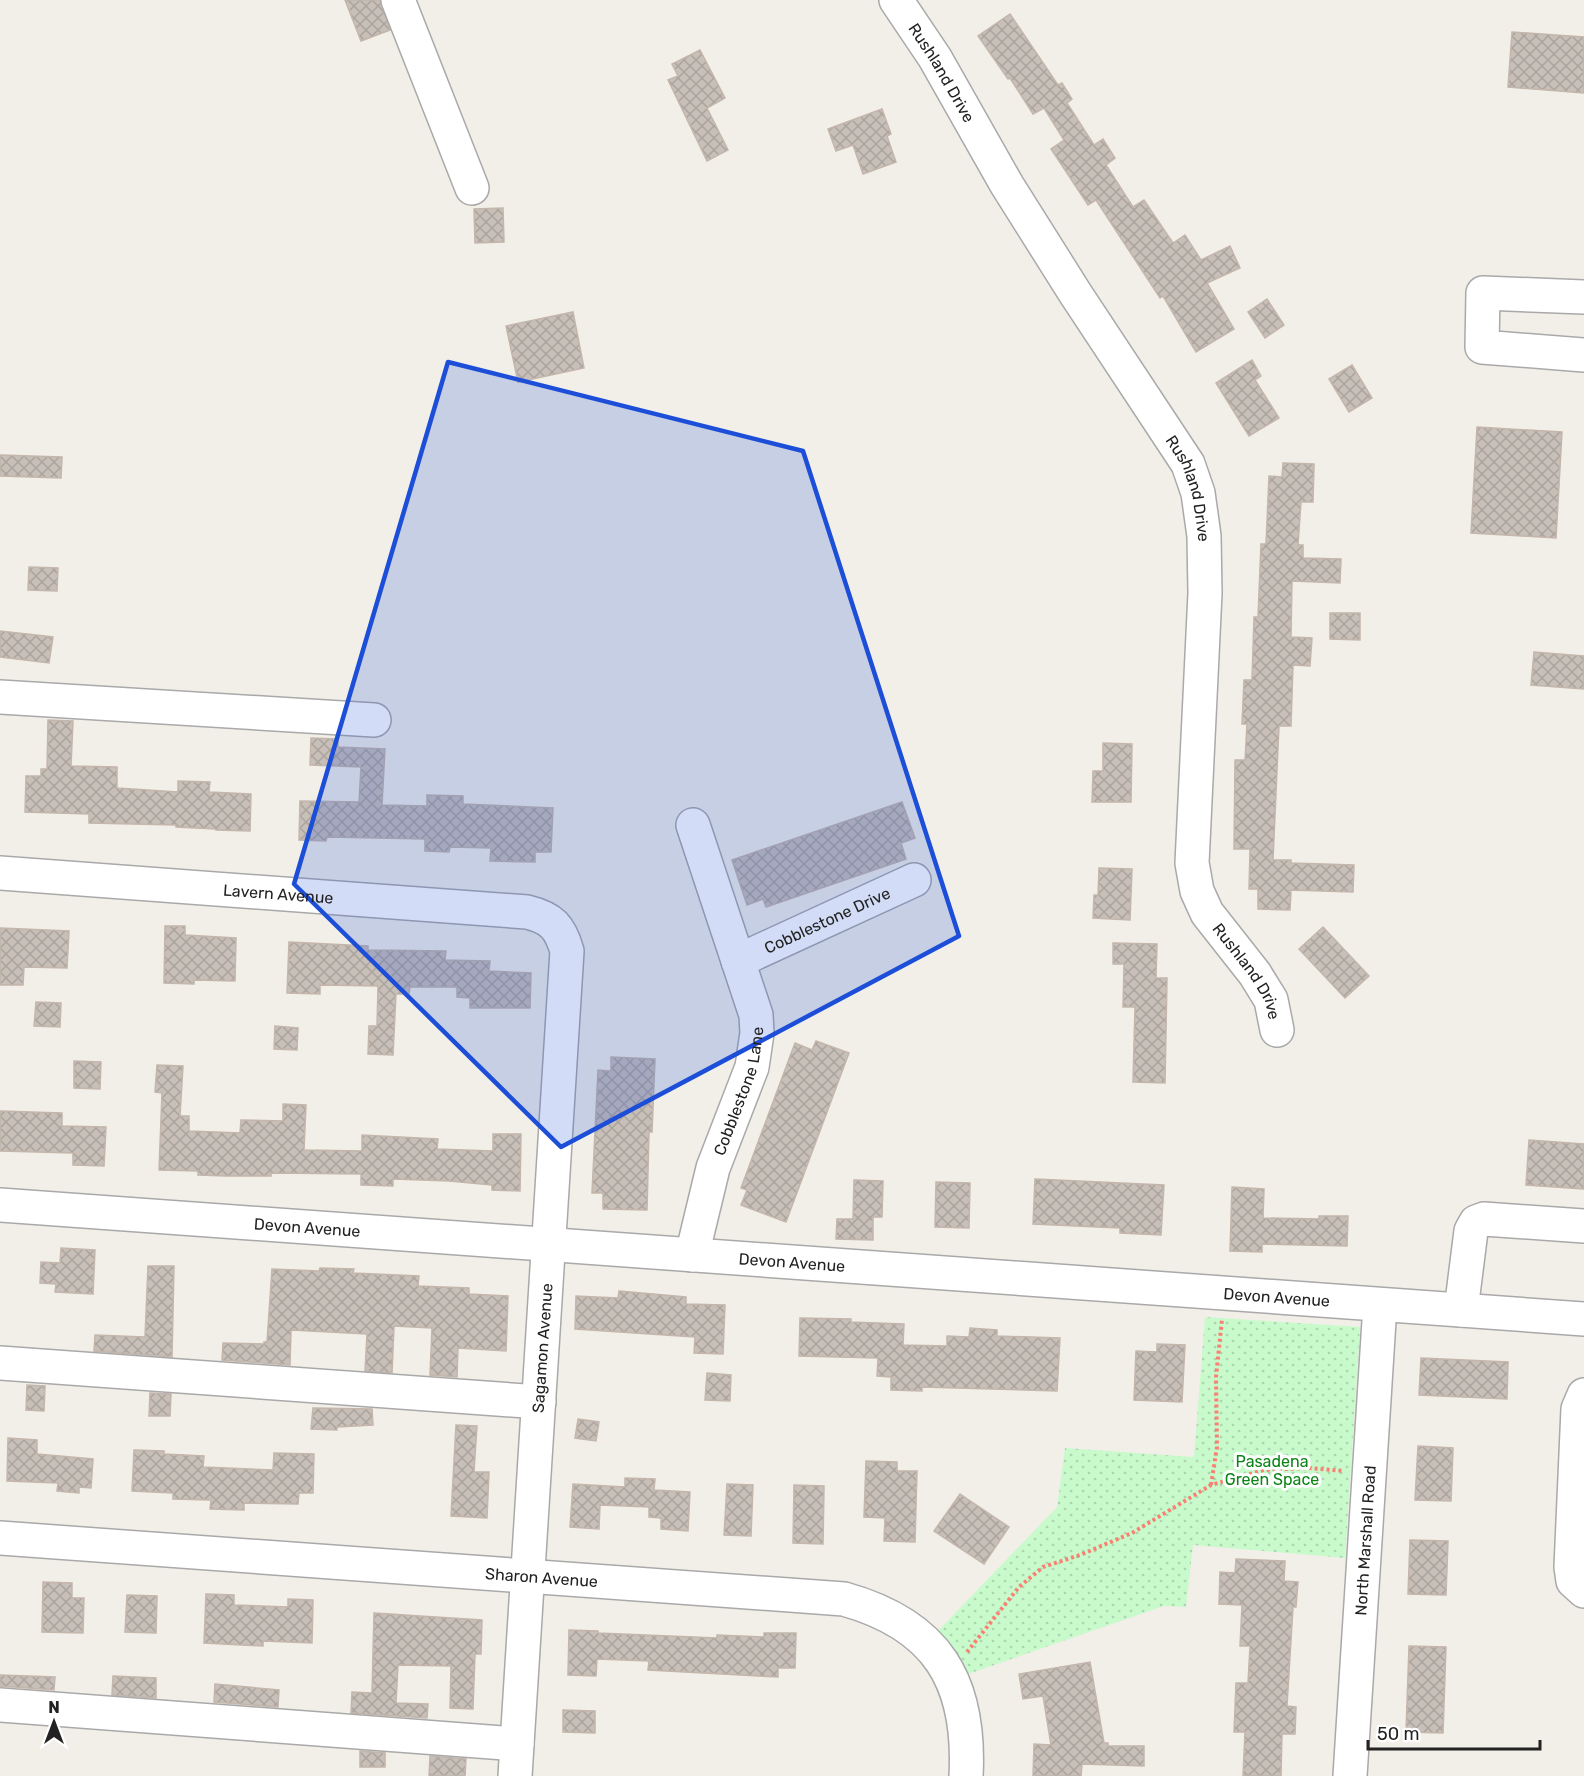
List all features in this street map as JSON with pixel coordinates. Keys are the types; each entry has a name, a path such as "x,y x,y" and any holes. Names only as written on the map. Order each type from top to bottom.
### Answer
{"street":[{"path":"398,0 472,188"},
{"name":"Rushland Drive","path":"896,0 934,58 1007,185 1188,464 1198,493 1204,536 1205,593 1192,863 1197,891 1207,913 1255,974 1271,1000 1277,1030"},
{"path":"1584,297 1483,293 1482,347 1584,355"},
{"path":"0,697 374,720"},
{"name":"Cobblestone Lane","path":"692,1255 712,1168 752,1067 757,1033 756,1015 693,825"},
{"name":"Lavern Avenue","path":"0,873 527,912 541,915 553,923"},
{"name":"Cobblestone Drive","path":"738,961 914,880"},
{"name":"Sagamon Avenue","path":"515,1776 567,951 562,934 553,923"},
{"name":"Devon Avenue","path":"0,1205 1584,1319"},
{"path":"1461,1310 1471,1230 1476,1222 1484,1220 1584,1226"},
{"name":"North Marshall Road","path":"1350,1776 1380,1305"},
{"path":"0,1363 539,1402"},
{"path":"1584,1395 1578,1409 1571,1567 1573,1581 1584,1591"},
{"name":"Sharon Avenue","path":"0,1538 844,1599 873,1607 901,1622 926,1641 950,1674 965,1722 966,1776"},
{"path":"0,1706 517,1744"}],"path":[{"path":"1211,1485 1217,1447 1216,1377 1225,1292"},
{"path":"950,1674 1019,1587 1043,1568 1132,1533 1211,1485 1264,1470 1310,1468 1370,1473"}],"highlighted area":[{"path":"448,362 803,451 959,936 561,1147 294,884"}],"green space":[{"name":"Pasadena Green Space","path":"1205,1317 1360,1327 1345,1558 1193,1545 1186,1607 1164,1606 968,1674 963,1661 937,1632 1057,1507 1065,1448 1194,1457"}],"building":[{"path":"345,0 380,0 390,30 361,41"},
{"path":"1010,14 1058,85 1062,83 1072,99 1067,103 1094,145 1103,139 1115,158 1106,165 1133,207 1144,200 1173,243 1185,235 1201,260 1230,246 1240,268 1207,283 1234,329 1196,352 1163,296 1160,298 1096,200 1088,205 1051,149 1064,140 1044,108 1033,114 1010,78 1008,79 978,36"},
{"path":"1512,32 1584,37 1584,93 1508,87"},
{"path":"700,50 725,98 707,108 728,150 707,161 668,80 678,76 672,64"},
{"path":"882,109 891,134 887,136 896,162 863,174 853,145 836,151 828,129"},
{"path":"503,208 504,242 475,243 474,209"},
{"path":"1267,299 1284,325 1265,338 1248,312"},
{"path":"573,312 584,368 518,382 506,326"},
{"path":"1252,360 1261,376 1255,380 1279,418 1249,436 1216,383"},
{"path":"1352,365 1372,398 1349,412 1329,379"},
{"path":"1477,427 1562,432 1556,538 1471,533"},
{"path":"0,455 62,457 61,478 0,476"},
{"path":"1283,463 1314,464 1313,502 1301,502 1298,545 1303,545 1303,558 1341,559 1340,583 1292,581 1291,637 1312,638 1310,666 1293,665 1291,726 1279,726 1273,860 1291,860 1291,863 1354,865 1353,892 1289,890 1291,892 1290,910 1258,909 1258,889 1249,889 1250,849 1234,849 1235,760 1245,760 1247,724 1242,724 1244,680 1252,680 1254,617 1258,617 1261,544 1266,544 1269,476 1282,477"},
{"path":"29,567 58,568 57,591 28,590"},
{"path":"1330,613 1360,613 1360,640 1330,639"},
{"path":"0,631 53,637 49,663 0,657"},
{"path":"1534,652 1584,656 1584,689 1531,685"},
{"path":"48,720 73,721 71,766 117,767 117,788 178,792 178,781 210,782 209,792 251,794 250,831 176,827 176,825 89,823 89,814 25,812 26,776 41,776 41,769 47,769"},
{"path":"311,738 338,739 338,747 385,749 382,805 427,806 427,795 463,796 463,804 553,808 551,852 535,852 535,862 490,861 491,848 450,847 449,852 425,851 425,839 327,837 326,841 299,840 300,801 359,802 361,767 310,765"},
{"path":"1103,743 1132,744 1131,802 1092,802 1093,771 1103,771"},
{"path":"902,802 915,838 901,843 906,859 766,907 763,899 747,905 732,860"},
{"path":"1099,868 1132,869 1130,920 1093,918 1094,895 1098,895"},
{"path":"165,926 185,926 185,935 236,938 235,981 194,980 194,984 164,983"},
{"path":"1323,927 1369,976 1345,998 1299,949"},
{"path":"0,928 69,931 67,968 24,967 23,985 0,985"},
{"path":"289,942 368,946 368,950 446,951 445,960 490,961 489,971 531,973 530,1008 470,1008 470,998 457,997 457,987 410,987 409,994 396,994 393,1055 368,1054 369,1026 377,1026 378,986 320,985 320,994 287,993"},
{"path":"1113,943 1157,944 1156,978 1167,978 1165,1083 1133,1082 1135,1007 1123,1007 1124,964 1113,964"},
{"path":"36,1002 61,1003 60,1027 34,1026"},
{"path":"275,1026 298,1028 297,1050 274,1049"},
{"path":"816,1041 849,1053 786,1222 741,1205 747,1190 741,1188 795,1043 812,1050"},
{"path":"611,1057 655,1059 652,1132 649,1132 647,1210 603,1209 603,1193 592,1193 598,1070 611,1071"},
{"path":"74,1061 101,1062 100,1089 74,1088"},
{"path":"157,1065 183,1066 180,1116 189,1116 189,1131 240,1133 241,1120 283,1121 283,1104 306,1105 304,1150 362,1151 362,1135 438,1139 437,1149 493,1151 493,1134 521,1134 520,1191 492,1190 492,1185 449,1181 393,1179 393,1186 361,1185 361,1174 271,1173 271,1176 227,1176 198,1175 198,1171 159,1170 162,1093 155,1092"},
{"path":"0,1111 62,1113 62,1126 106,1127 104,1166 73,1165 73,1153 0,1151"},
{"path":"1529,1140 1584,1144 1584,1189 1526,1185"},
{"path":"1035,1179 1164,1185 1161,1235 1120,1233 1120,1228 1033,1224"},
{"path":"854,1180 883,1181 882,1217 873,1217 873,1240 836,1239 837,1219 853,1219"},
{"path":"936,1182 970,1183 969,1228 935,1227"},
{"path":"1232,1187 1264,1189 1263,1218 1319,1219 1319,1216 1348,1216 1347,1246 1262,1244 1262,1252 1230,1251"},
{"path":"61,1248 95,1250 93,1294 55,1292 56,1284 40,1283 41,1262 60,1263"},
{"path":"148,1266 174,1266 172,1357 94,1351 95,1335 145,1337"},
{"path":"320,1268 354,1269 353,1273 419,1276 418,1286 469,1288 469,1294 508,1296 506,1351 458,1348 457,1377 430,1375 432,1328 394,1326 392,1373 365,1371 367,1334 291,1330 290,1365 222,1360 223,1343 264,1344 267,1342 272,1269 319,1271"},
{"path":"619,1291 686,1297 686,1304 725,1305 723,1354 694,1353 695,1337 575,1329 576,1296 618,1298"},
{"path":"800,1318 851,1319 851,1322 904,1324 903,1345 947,1346 947,1336 969,1337 970,1328 997,1330 997,1336 1060,1338 1057,1391 922,1387 922,1391 891,1390 891,1377 877,1376 878,1358 799,1356"},
{"path":"1157,1344 1185,1345 1182,1402 1134,1400 1136,1351 1157,1352"},
{"path":"1421,1358 1508,1362 1507,1399 1419,1395"},
{"path":"707,1373 731,1375 730,1401 705,1400"},
{"path":"27,1385 45,1386 44,1411 26,1410"},
{"path":"150,1393 171,1394 170,1416 149,1416"},
{"path":"313,1408 372,1409 373,1425 337,1427 337,1430 311,1429"},
{"path":"578,1419 599,1422 596,1441 575,1438"},
{"path":"456,1425 477,1426 474,1472 489,1472 487,1518 451,1516"},
{"path":"8,1438 37,1440 37,1454 93,1459 91,1488 79,1487 79,1493 57,1491 58,1483 7,1481"},
{"path":"1418,1446 1453,1448 1451,1501 1415,1500"},
{"path":"134,1450 204,1456 203,1467 273,1470 274,1453 314,1454 313,1493 299,1493 298,1504 244,1503 244,1510 210,1509 211,1500 173,1499 173,1493 132,1491"},
{"path":"866,1461 897,1462 897,1471 917,1471 915,1542 884,1541 885,1518 864,1517"},
{"path":"625,1478 655,1479 654,1490 690,1492 688,1531 661,1529 661,1518 649,1517 649,1507 600,1505 599,1529 570,1527 573,1484 625,1487"},
{"path":"727,1484 753,1485 751,1536 724,1535"},
{"path":"794,1485 824,1486 823,1544 793,1543"},
{"path":"960,1494 1009,1527 984,1564 934,1531"},
{"path":"1410,1540 1448,1541 1446,1595 1408,1594"},
{"path":"1236,1559 1285,1561 1284,1581 1298,1582 1296,1607 1293,1607 1287,1706 1296,1707 1295,1734 1282,1734 1281,1776 1243,1776 1245,1732 1234,1732 1236,1683 1248,1683 1250,1646 1240,1646 1242,1605 1219,1604 1220,1572 1235,1573"},
{"path":"43,1582 72,1583 72,1598 84,1598 83,1633 42,1632"},
{"path":"206,1594 234,1595 234,1605 288,1607 288,1599 313,1600 312,1643 263,1641 263,1646 204,1643"},
{"path":"127,1595 157,1596 156,1633 125,1632"},
{"path":"374,1613 482,1620 481,1654 475,1654 473,1709 450,1708 451,1666 398,1665 396,1703 428,1704 427,1718 351,1713 352,1692 372,1693"},
{"path":"569,1630 717,1638 717,1635 764,1637 764,1633 796,1633 795,1668 778,1668 778,1677 648,1670 649,1661 597,1659 596,1676 568,1675"},
{"path":"1409,1646 1446,1647 1443,1733 1406,1732"},
{"path":"1090,1662 1104,1743 1108,1743 1108,1746 1144,1746 1144,1766 1082,1764 1081,1776 1033,1776 1034,1744 1051,1745 1043,1696 1023,1699 1019,1674"},
{"path":"0,1675 55,1677 54,1690 0,1686"},
{"path":"113,1676 156,1678 156,1698 112,1695"},
{"path":"215,1684 279,1690 278,1707 214,1702"},
{"path":"563,1710 595,1711 595,1733 563,1732"},
{"path":"360,1751 385,1753 385,1767 360,1767"},
{"path":"430,1756 466,1759 465,1776 429,1776"}]}
